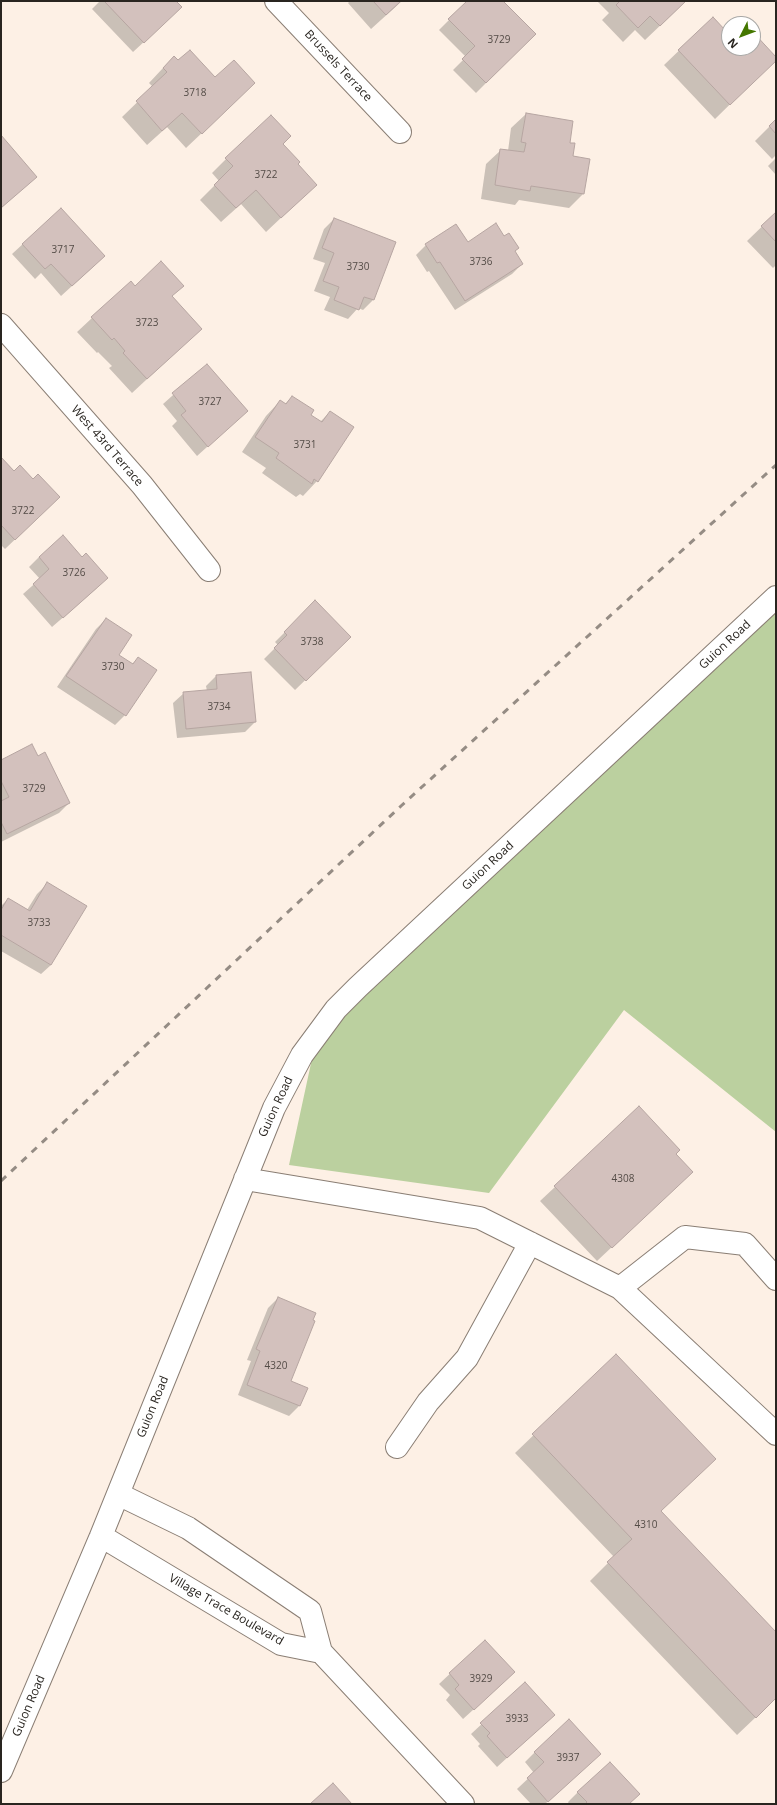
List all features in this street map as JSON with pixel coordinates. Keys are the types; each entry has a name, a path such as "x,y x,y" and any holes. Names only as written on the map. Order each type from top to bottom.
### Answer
{"street":[{"name":"Brussels Terrace","path":"276,1 400,132"},
{"name":"West 43rd Terrace","path":"1,325 142,485 209,570"},
{"name":"Guion Road","path":"1,1771 101,1536 274,1108 306,1049 336,1009 776,597"},
{"path":"245,1179 480,1218 620,1288 776,1434"},
{"path":"620,1288 686,1237 746,1244 776,1280"},
{"path":"397,1447 428,1402 467,1358 530,1243"},
{"path":"118,1494 188,1528 310,1611 321,1652 464,1804"},
{"name":"Village Trace Boulevard","path":"101,1536 281,1644 321,1652"}],"green space":[{"path":"776,597 776,1132 624,1010 489,1193 289,1165 318,1031"}],"building":[{"path":"104,1 176,1 182,7 144,43"},
{"path":"373,1 401,1 386,15"},
{"path":"467,1 503,1 536,34 486,83 462,59 475,46 448,19"},
{"path":"620,1 686,1 660,26 650,16 638,28 616,5"},
{"path":"713,17 721,26 721,56 761,56 761,41 776,57 776,61 730,105 678,50"},
{"path":"190,50 215,77 234,60 255,83 202,134 182,113 162,131 136,101 167,72 163,68 174,56 178,60"},
{"path":"526,113 573,121 570,143 575,143 573,156 590,159 584,194 531,186 530,191 495,185 500,149 524,152 526,143 521,142"},
{"path":"271,115 291,136 283,144 300,162 298,164 317,185 281,218 256,190 236,208 214,185 233,166 225,158"},
{"path":"776,119 776,134 769,126"},
{"path":"1,135 37,177 1,208"},
{"path":"61,208 105,256 72,286 51,264 45,269 22,244"},
{"path":"776,212 776,242 761,226"},
{"path":"334,218 396,242 374,300 364,297 359,310 334,300 339,287 323,281 334,253 322,248"},
{"path":"496,223 504,236 509,233 519,248 515,251 523,264 465,301 440,262 437,263 425,244 456,224 468,242"},
{"path":"161,261 184,286 172,296 202,329 147,379 123,353 125,351 114,338 112,340 91,317 131,281 135,286"},
{"path":"207,364 248,411 208,447 181,415 186,411 172,393"},
{"path":"292,396 314,410 311,415 322,422 330,411 354,427 318,482 314,479 312,484 276,458 279,453 255,437 280,400 286,404"},
{"path":"1,457 14,471 20,465 33,479 38,474 60,497 15,540 1,525"},
{"path":"63,535 82,557 86,553 108,578 63,618 33,584 49,569 39,557"},
{"path":"315,600 351,637 306,681 274,648 287,635 284,632"},
{"path":"106,618 132,635 119,655 133,664 138,657 157,670 126,716 66,676"},
{"path":"251,672 256,722 186,729 183,692 217,689 216,675"},
{"path":"32,744 38,756 45,752 70,803 7,834 1,822 1,801 9,797 1,781 1,760"},
{"path":"47,882 87,906 51,965 1,935 1,910 8,898 30,911"},
{"path":"639,1106 680,1150 676,1154 693,1172 612,1248 554,1186"},
{"path":"278,1297 316,1313 313,1320 315,1321 291,1381 308,1388 300,1406 247,1385 260,1351 256,1349"},
{"path":"616,1354 716,1459 661,1511 776,1632 776,1698 756,1718 607,1562 632,1539 532,1434"},
{"path":"485,1640 515,1672 474,1710 455,1689 459,1685 449,1673"},
{"path":"525,1682 555,1715 507,1758 487,1736 490,1733 480,1723"},
{"path":"569,1719 601,1754 548,1802 527,1778 544,1762 534,1752"},
{"path":"610,1762 640,1794 629,1804 585,1804 587,1802 577,1792"},
{"path":"333,1783 352,1804 310,1804"}],"railway":[{"path":"1,1181 401,806 776,465"}]}
